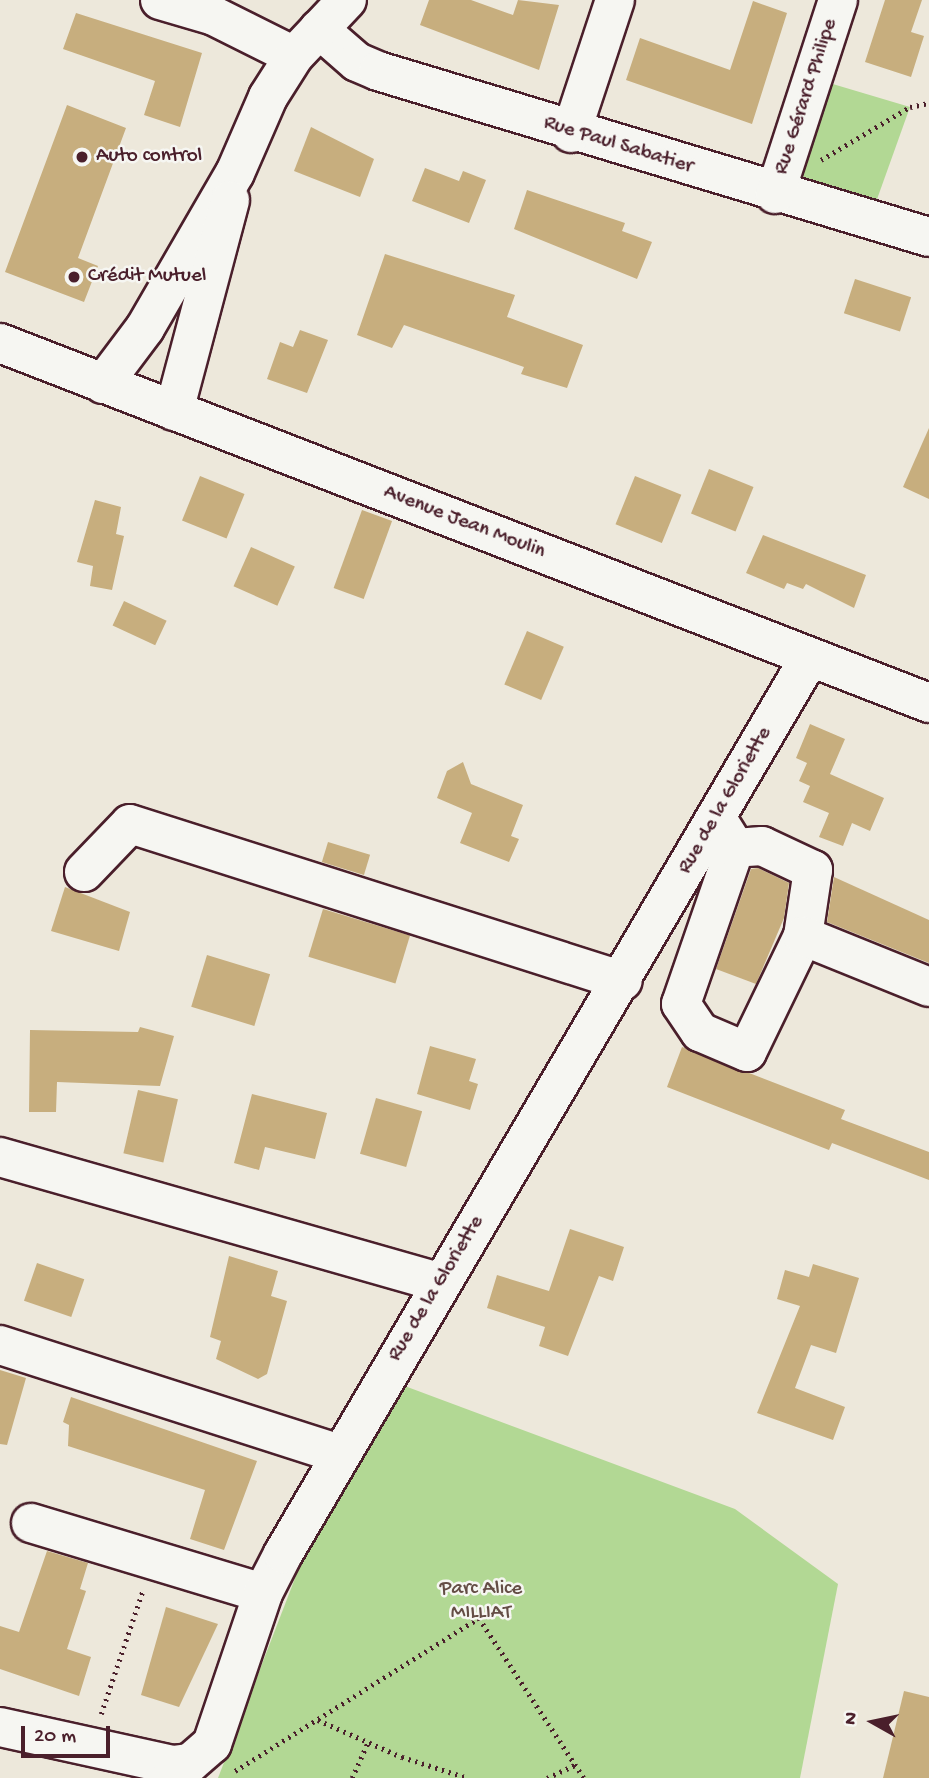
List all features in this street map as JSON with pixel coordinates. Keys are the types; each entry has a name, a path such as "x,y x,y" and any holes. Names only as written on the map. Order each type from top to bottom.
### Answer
{"street":[{"name":"Rue Paul Sabatier","path":"160,0 307,43 378,71 571,133 929,237"},
{"path":"103,384 145,328 235,173 268,97 307,43 347,0"},
{"path":"571,133 615,0"},
{"name":"Rue Gérard Philipe","path":"775,194 838,0"},
{"path":"174,411 235,173"},
{"path":"145,328 191,346"},
{"name":"Avenue Jean Moulin","path":"0,343 929,703"},
{"name":"Rue de la Gloriette","path":"0,1727 173,1765 202,1755 212,1744 264,1593 339,1454 623,981 725,833 810,657"},
{"path":"84,872 130,824 623,981"},
{"path":"725,833 762,846 814,870 803,936 747,1052 700,1032 681,1004 725,833"},
{"path":"803,936 929,987"},
{"path":"0,1157 440,1282"},
{"path":"0,1345 339,1454"},
{"path":"31,1523 264,1593"}],"path":[{"path":"775,194 802,171 910,107 929,103"},
{"path":"90,1746 154,1559"},
{"path":"228,1778 480,1618 584,1778"},
{"path":"317,1720 368,1742 468,1778"},
{"path":"352,1778 368,1742"},
{"path":"547,1778 575,1765"}],"green space":[{"path":"826,82 910,107 876,202 806,182 798,164"},
{"name":"Parc Alice MILLIAT","path":"402,1385 735,1509 838,1584 800,1778 218,1778 304,1555"}],"building":[{"path":"429,0 471,0 513,15 518,0 559,5 539,70 420,25"},
{"path":"885,0 922,0 911,32 924,36 911,77 865,62"},
{"path":"753,1 787,13 752,124 626,80 640,38 730,70"},
{"path":"76,13 202,53 180,127 144,115 155,81 63,49"},
{"path":"67,105 126,128 78,258 98,266 84,302 5,272"},
{"path":"311,127 374,159 360,197 294,171"},
{"path":"425,168 459,181 463,171 486,180 469,223 412,201"},
{"path":"527,190 625,223 622,231 652,242 637,279 514,229"},
{"path":"385,254 515,295 507,317 583,345 567,388 521,374 524,367 404,325 392,348 357,335"},
{"path":"855,279 911,297 900,331 844,313"},
{"path":"300,330 328,340 307,393 267,379 280,342 293,347"},
{"path":"929,428 929,499 903,487"},
{"path":"709,469 754,487 736,531 691,514"},
{"path":"200,476 245,494 227,538 182,521"},
{"path":"635,476 681,495 662,543 616,524"},
{"path":"95,500 121,507 116,534 124,536 112,590 90,586 93,566 77,562"},
{"path":"362,510 392,521 364,599 334,588"},
{"path":"763,535 866,575 854,608 806,584 803,589 787,583 784,589 746,573"},
{"path":"251,547 295,567 277,606 234,586"},
{"path":"124,601 167,621 155,645 113,625"},
{"path":"527,631 564,647 541,700 504,684"},
{"path":"810,724 845,739 830,774 884,798 870,831 852,823 843,846 819,837 829,813 803,802 810,786 799,781 807,763 796,758"},
{"path":"463,762 471,784 523,805 511,836 519,839 509,862 460,843 472,813 437,798 447,771"},
{"path":"328,842 370,855 364,875 322,862"},
{"path":"758,868 789,883 784,918 756,984 716,969 751,869"},
{"path":"834,877 929,920 929,963 827,922"},
{"path":"65,887 130,912 119,951 51,931"},
{"path":"323,909 410,936 395,983 308,957"},
{"path":"207,955 270,974 254,1026 191,1007"},
{"path":"140,1027 174,1036 160,1086 57,1082 56,1112 29,1112 30,1030 138,1032"},
{"path":"430,1046 476,1059 469,1081 478,1084 470,1110 417,1094"},
{"path":"682,1047 845,1110 841,1119 929,1152 929,1180 832,1143 829,1150 667,1087"},
{"path":"138,1090 178,1099 163,1163 123,1153"},
{"path":"252,1094 327,1113 315,1159 265,1147 259,1170 234,1163"},
{"path":"376,1098 422,1111 406,1167 360,1154"},
{"path":"570,1229 624,1247 613,1281 599,1276 568,1356 539,1346 545,1327 487,1308 497,1275 549,1291"},
{"path":"229,1256 278,1271 271,1296 287,1301 267,1374 258,1379 216,1359 221,1341 210,1337"},
{"path":"37,1263 84,1279 71,1317 24,1301"},
{"path":"813,1264 859,1278 836,1353 811,1345 795,1388 845,1407 833,1440 757,1413 800,1306 777,1299 785,1270 809,1277"},
{"path":"0,1370 26,1378 7,1445 0,1444"},
{"path":"71,1397 257,1461 224,1550 190,1539 205,1490 68,1446 69,1425 63,1422"},
{"path":"47,1551 88,1563 80,1589 86,1591 67,1649 91,1657 79,1696 0,1669 0,1626 19,1632"},
{"path":"166,1607 218,1624 179,1707 141,1695"},
{"path":"904,1691 929,1697 929,1778 883,1778"}],"place":[{"name":"Auto control","path":"82,157"},
{"name":"Crédit Mutuel","path":"74,277"}]}
